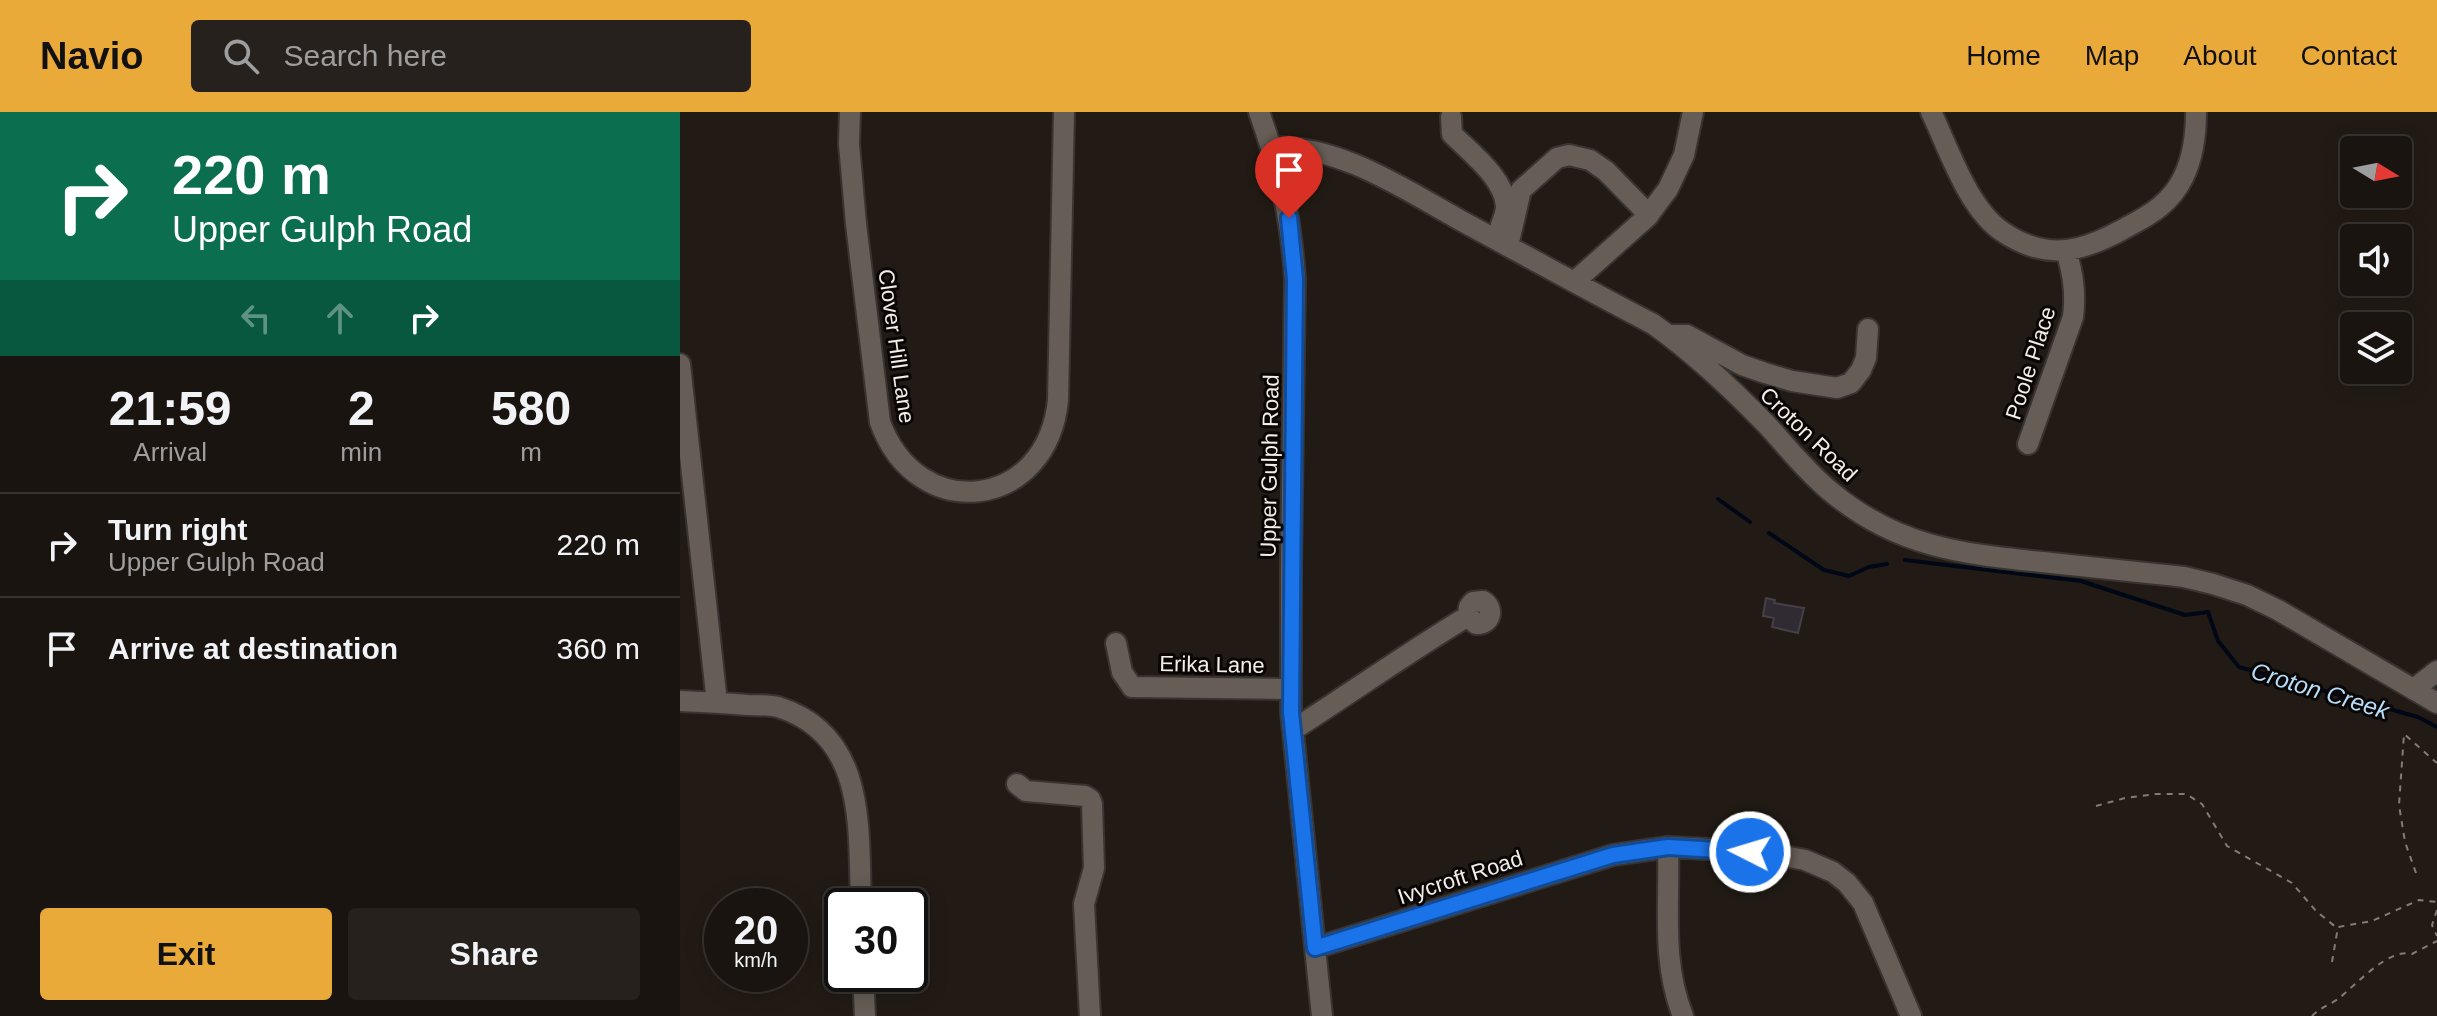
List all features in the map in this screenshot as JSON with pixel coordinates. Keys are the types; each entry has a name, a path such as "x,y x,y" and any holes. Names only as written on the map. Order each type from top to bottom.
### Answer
{"street":[{"name":"Clover Hill Lane","path":"850,112 849,144 856,224 880,422 894,452 914,474 933,484 962,492 999,487 1025,472 1043,450 1053,427 1058,400 1064,112"},
{"name":"Upper Gulph Road","path":"1259,112 1286,198 1295,279 1291,689 1322,1016"},
{"path":"1574,282 1649,215 1668,189 1684,155 1693,112"},
{"path":"1931,112 1975,204 1987,219 2016,240 2048,250 2098,244 2160,209 2182,179 2191,158 2196,112"},
{"path":"1451,117 1452,134 1487,166 1499,187 1506,206 1502,243"},
{"name":"Croton Road","path":"1271,147 1288,146 1317,151 1356,166 1653,324 1679,343 1767,425 1800,465 1820,483 1881,525 1924,543 1968,554 2184,577 2213,584 2247,595 2278,610 2437,703"},
{"path":"1502,243 1521,190 1557,158 1569,155 1590,160 1606,171 1649,215"},
{"name":"Poole Place","path":"2028,444 2073,317 2074,281 2066,250"},
{"path":"1669,335 1687,335 1742,365 1765,373 1837,388 1851,383 1861,370 1866,358 1868,329"},
{"path":"680,364 686,464 717,703"},
{"path":"1293,730 1468,616"},
{"name":"Erika Lane","path":"1116,643 1122,672 1132,687 1291,689"},
{"path":"2414,689 2437,671"},
{"path":"680,701 776,706 820,729 834,745 851,778 858,830 860,888"},
{"path":"1017,784 1026,791 1068,793 1090,799 1094,868 1084,904 1090,1016"},
{"path":"1668,847 1667,953 1683,1016"},
{"name":"Ivycroft Road","path":"1315,948 1613,855 1668,847 1773,854 1805,860 1833,872 1847,883 1863,903 1911,1016"},
{"path":"864,992 865,1016"}],"path":[{"path":"2416,873 2405,842 2399,805 2404,734 2437,763"},
{"path":"2096,806 2125,798 2186,794 2202,804 2227,846 2292,883 2316,911 2337,928"},
{"path":"2337,928 2372,921 2419,900 2437,902"},
{"path":"2437,910 2432,925 2437,936"},
{"path":"2332,962 2337,928"},
{"path":"2312,1016 2378,965 2406,952 2412,954 2437,941"}],"building":[{"path":"1766,598 1775,600 1774,603 1804,608 1798,633 1772,627 1774,618 1763,616"}],"waterway":[{"name":"Croton Creek","path":"1718,499 1750,522"},
{"name":"Croton Creek","path":"1769,533 1824,570 1849,576 1869,567 1887,564"},
{"name":"Croton Creek","path":"1905,560 2081,581 2185,615 2208,612 2218,641 2239,667 2418,717 2437,727"}],"route":[{"path":"1289,218 1295,279 1291,712 1315,948 1613,855 1668,847 1750,852"}]}
